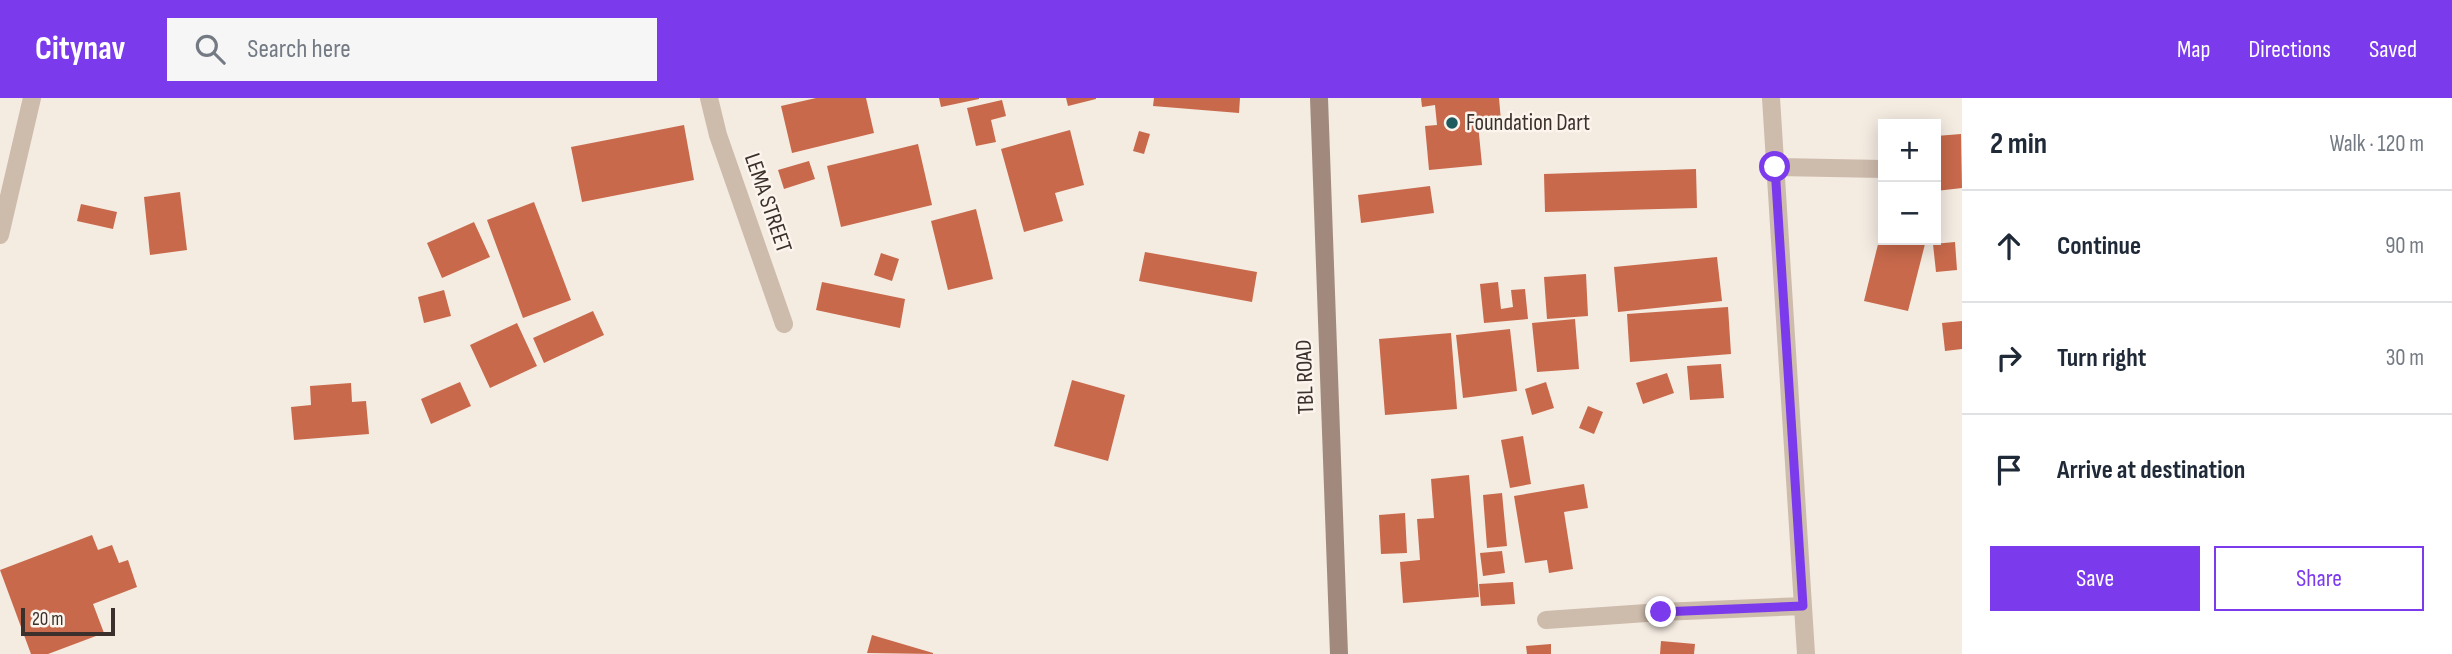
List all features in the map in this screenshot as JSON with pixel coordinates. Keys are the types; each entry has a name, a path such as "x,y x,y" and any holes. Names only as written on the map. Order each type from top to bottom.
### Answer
{"street":[{"path":"0,235 32,98"},
{"name":"LEMA STREET","path":"709,98 718,135 784,324"},
{"name":"TBL ROAD","path":"1320,98 1339,654"},
{"path":"1771,98 1806,654"},
{"path":"1775,167 1878,169"},
{"path":"1546,620 1803,606"}],"building":[{"path":"816,98 866,98 874,133 792,153 781,106"},
{"path":"939,98 979,98 979,99 941,107"},
{"path":"1066,98 1096,98 1096,99 1068,106"},
{"path":"1154,98 1240,98 1239,113 1153,106"},
{"path":"1421,98 1499,98 1501,121 1478,124 1482,165 1429,170 1425,126 1437,125 1435,105 1422,107"},
{"path":"1002,100 1006,116 991,120 996,142 976,146 967,108"},
{"path":"684,125 694,180 582,202 571,147"},
{"path":"1070,130 1084,185 1055,193 1063,221 1024,232 1001,149"},
{"path":"1139,131 1150,134 1144,154 1133,151"},
{"path":"1961,134 1962,188 1941,190 1941,136"},
{"path":"918,144 932,205 841,227 827,166"},
{"path":"809,161 815,179 784,189 778,170"},
{"path":"1696,169 1697,208 1545,212 1544,174"},
{"path":"1430,186 1434,213 1361,223 1358,195"},
{"path":"180,192 187,250 150,255 144,197"},
{"path":"534,202 571,300 523,318 487,220"},
{"path":"81,204 117,212 113,229 77,221"},
{"path":"976,209 993,279 948,290 931,221"},
{"path":"474,222 490,257 442,278 427,243"},
{"path":"1955,242 1957,270 1936,272 1933,245"},
{"path":"1878,244 1925,245 1908,311 1864,301"},
{"path":"1145,252 1257,272 1252,302 1139,281"},
{"path":"881,253 899,259 892,281 874,275"},
{"path":"1717,257 1722,301 1618,312 1614,267"},
{"path":"1586,274 1588,316 1547,319 1544,277"},
{"path":"822,282 905,299 900,328 816,310"},
{"path":"1498,282 1501,309 1513,307 1511,290 1525,289 1528,319 1484,323 1480,284"},
{"path":"444,290 451,316 424,323 418,297"},
{"path":"1728,307 1731,354 1630,362 1627,314"},
{"path":"593,311 604,335 544,363 533,338"},
{"path":"1575,319 1579,369 1537,372 1532,323"},
{"path":"1962,321 1962,349 1945,351 1942,323"},
{"path":"517,323 537,366 490,388 470,345"},
{"path":"1510,329 1517,391 1463,398 1456,335"},
{"path":"1451,333 1457,409 1385,415 1379,339"},
{"path":"1721,364 1724,398 1690,400 1687,366"},
{"path":"1667,373 1674,393 1643,404 1636,383"},
{"path":"1072,380 1125,395 1108,461 1054,446"},
{"path":"460,382 471,406 431,424 421,399"},
{"path":"1546,382 1554,408 1532,415 1525,389"},
{"path":"351,383 352,402 366,401 369,434 294,440 291,407 311,405 310,386"},
{"path":"1588,406 1603,412 1594,434 1579,428"},
{"path":"1523,436 1531,484 1510,488 1501,440"},
{"path":"1469,475 1479,597 1403,603 1400,562 1420,560 1417,519 1434,518 1431,479"},
{"path":"1584,484 1588,508 1564,512 1573,569 1549,573 1547,560 1525,563 1514,496"},
{"path":"1502,493 1507,546 1487,548 1483,495"},
{"path":"1405,513 1407,553 1381,554 1379,515"},
{"path":"92,535 98,550 112,545 119,563 128,560 137,587 93,604 104,633 48,654 31,654 0,570"},
{"path":"1502,551 1505,573 1483,576 1480,553"},
{"path":"1513,582 1515,604 1481,606 1479,584"},
{"path":"872,635 933,653 933,654 867,653"},
{"path":"1661,641 1695,644 1694,654 1660,654"},
{"path":"1551,644 1551,654 1527,654 1526,646"}],"place":[{"name":"Foundation Dart","path":"1452,123"}],"route":[{"path":"1661,612 1803,606 1775,167"}]}
